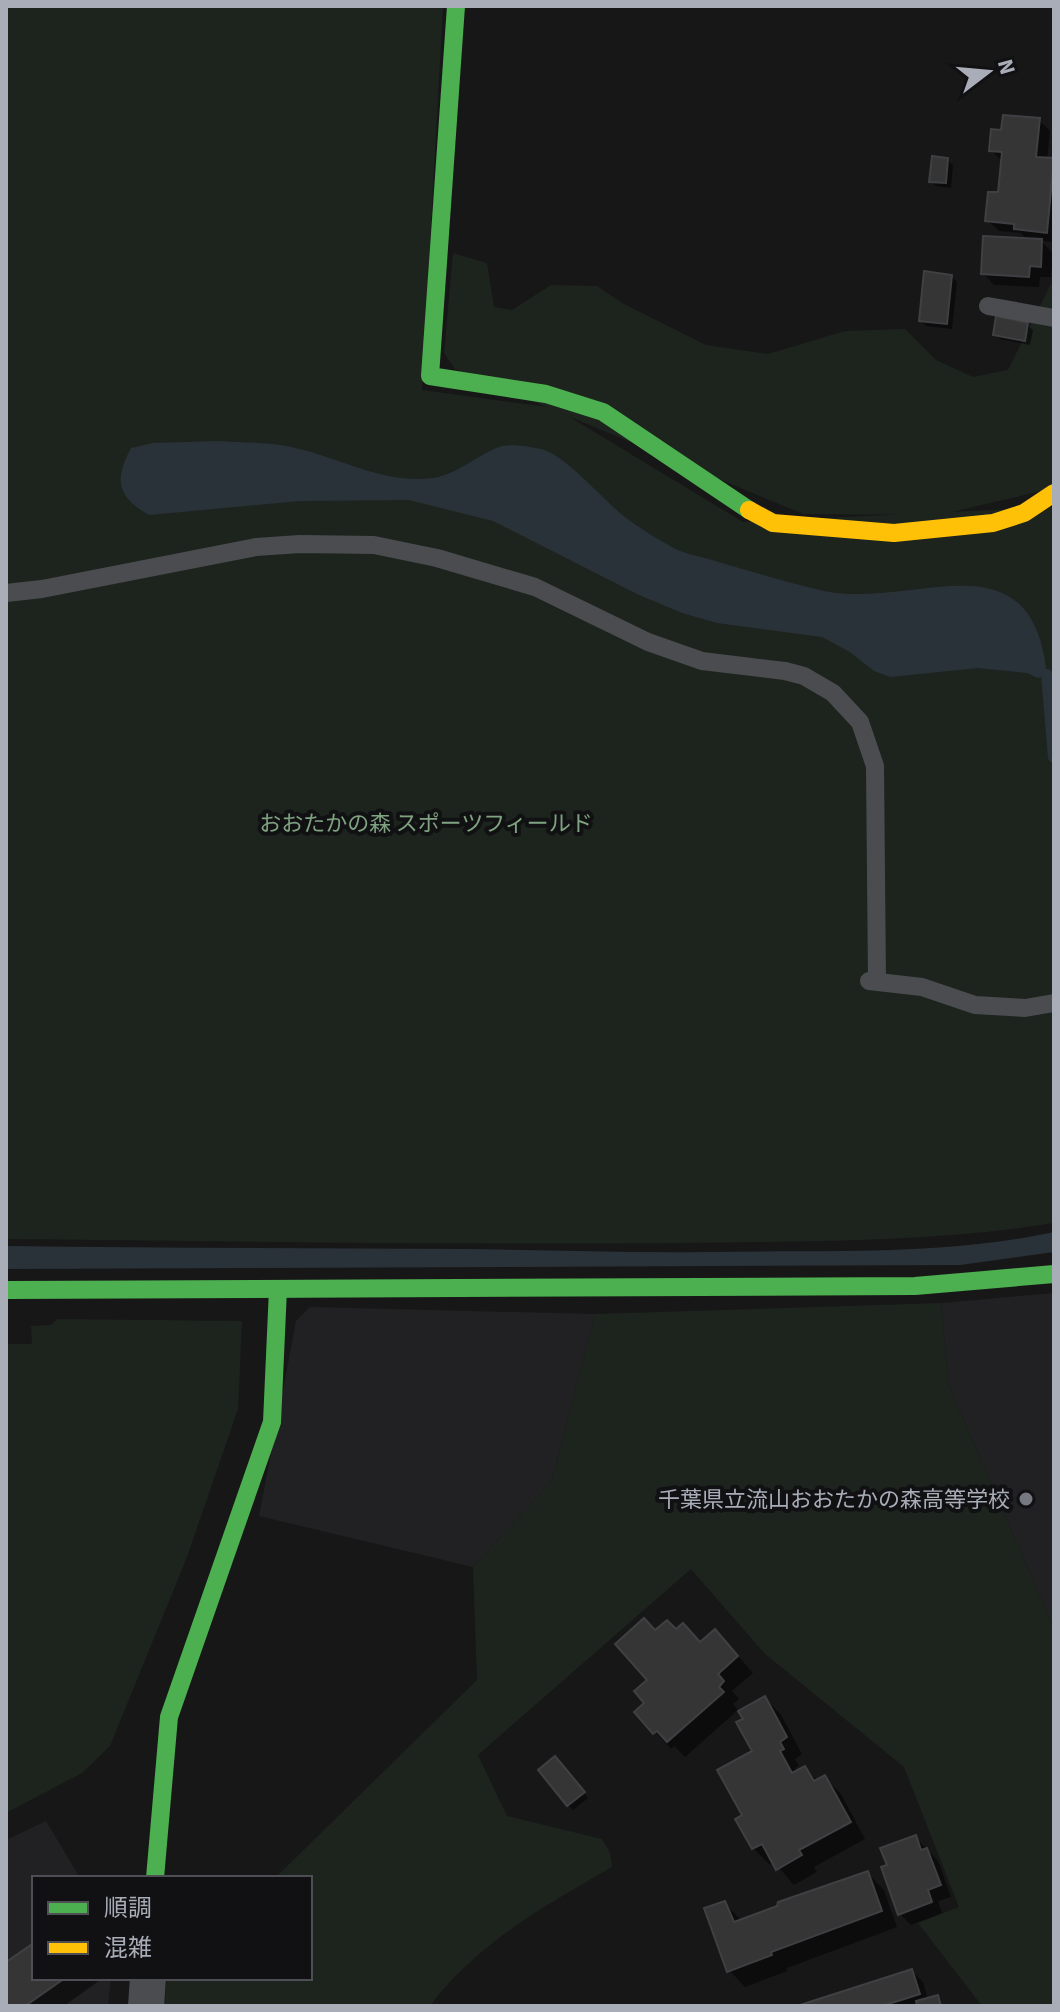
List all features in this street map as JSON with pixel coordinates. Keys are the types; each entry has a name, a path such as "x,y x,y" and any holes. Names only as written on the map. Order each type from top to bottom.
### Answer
{"street":[{"path":"456,6 430,376 546,394 603,412 736,503 773,523 894,533 993,523 1024,513 1054,493"},
{"path":"6,1290 915,1286 1054,1274"},
{"path":"155,1876 169,1717 272,1422 278,1289"},
{"path":"146,2006 148,1980"}],"lane":[{"path":"988,306 1054,318"},
{"path":"6,593 42,589 256,547 374,545 437,558 535,587 648,642 702,661 804,676 833,693 860,722 875,766 873,981 922,987 975,1005 1025,1008 1054,1003"}],"shaded area":[{"path":"220,441 286,446 377,473 414,479 443,476 499,447 515,445 541,449 562,460 626,518 687,553 824,591 859,594 964,586 994,590 1018,603 1037,631 1047,675 1038,678 1027,673 978,668 890,677 874,671 850,652 822,637 717,623 682,613 637,594 493,521 409,500 300,501 149,515 125,494 122,469 131,448 153,443"},
{"path":"1054,1232 1054,1252 960,1265 6,1269 6,1246 839,1251 970,1245"},
{"name":"千葉県立流山おおたかの森高等学校","path":"1054,1293 1054,1629 949,1386 941,1303"},
{"path":"310,1307 595,1314 552,1481 473,1567 259,1516 296,1321"},
{"path":"46,1821 79,1876 32,1876 32,1980 111,1980 108,2006 6,2006 6,1840"}],"green space":[{"name":"おおたかの森 スポーツフィールド","path":"6,6 443,6 422,390 555,408 743,522 1054,507 1054,1223 912,1238 769,1242 506,1244 6,1239"},
{"path":"453,253 487,263 494,307 512,310 551,285 597,286 622,303 706,345 768,354 845,331 905,329 936,360 973,377 1008,370 1054,283 1054,488 939,515 803,514 455,369 444,353"},
{"path":"941,1303 949,1386 1054,1629 1054,2006 982,2006 918,1923 959,1907 904,1767 764,1653 691,1569 478,1755 507,1816 602,1839 610,1853 612,1867 538,1911 490,1945 448,1984 430,2006 164,2006 167,1980 312,1980 312,1876 277,1876 477,1680 473,1567 552,1481 595,1314"},
{"path":"57,1319 242,1321 238,1409 187,1557 110,1746 82,1773 6,1813 6,1344 32,1344 31,1326 51,1325"}],"building":[{"path":"1003,115 1040,118 1036,157 1054,158 1047,233 1014,229 1014,224 985,221 988,192 998,192 1002,152 989,151 991,129 1001,130"},
{"path":"932,156 948,158 946,183 929,182"},
{"path":"983,236 1042,239 1041,267 1030,266 1029,277 981,274"},
{"path":"924,271 952,275 947,324 919,321"},
{"path":"996,316 1028,323 1025,341 993,335"},
{"path":"644,1618 655,1630 667,1620 676,1629 683,1623 700,1642 715,1629 738,1656 718,1674 724,1681 719,1687 724,1692 667,1742 657,1731 653,1734 634,1712 644,1703 634,1691 647,1680 615,1644"},
{"path":"765,1696 787,1737 780,1742 784,1749 780,1751 792,1773 805,1766 814,1781 825,1775 851,1822 799,1850 802,1855 776,1870 762,1844 752,1849 735,1819 742,1815 717,1770 752,1751 736,1722 743,1719 738,1711"},
{"path":"555,1756 585,1792 567,1806 538,1770"},
{"path":"916,1835 921,1850 927,1848 941,1885 928,1890 932,1902 898,1915 881,1867 887,1865 880,1848"},
{"path":"868,1871 882,1911 771,1952 772,1955 727,1972 704,1908 725,1901 734,1922 777,1906 778,1902"},
{"path":"32,1944 32,1980 62,1980 25,2006 6,2006 6,1962"},
{"path":"912,1969 920,1994 882,2006 797,2006"},
{"path":"938,1995 941,2006 917,2006 916,2001"}],"waterway":[{"path":"1047,675 1054,757"}],"traffic: fast":[{"path":"456,6 430,376 546,394 603,412 749,510"},
{"path":"6,1290 915,1286 1054,1274"},
{"path":"155,1876 169,1717 272,1422 278,1289"}],"traffic: slow":[{"path":"749,510 773,523 894,533 993,523 1024,513 1054,493"}],"place":[{"name":"千葉県立流山おおたかの森高等学校","path":"1026,1499"}]}
